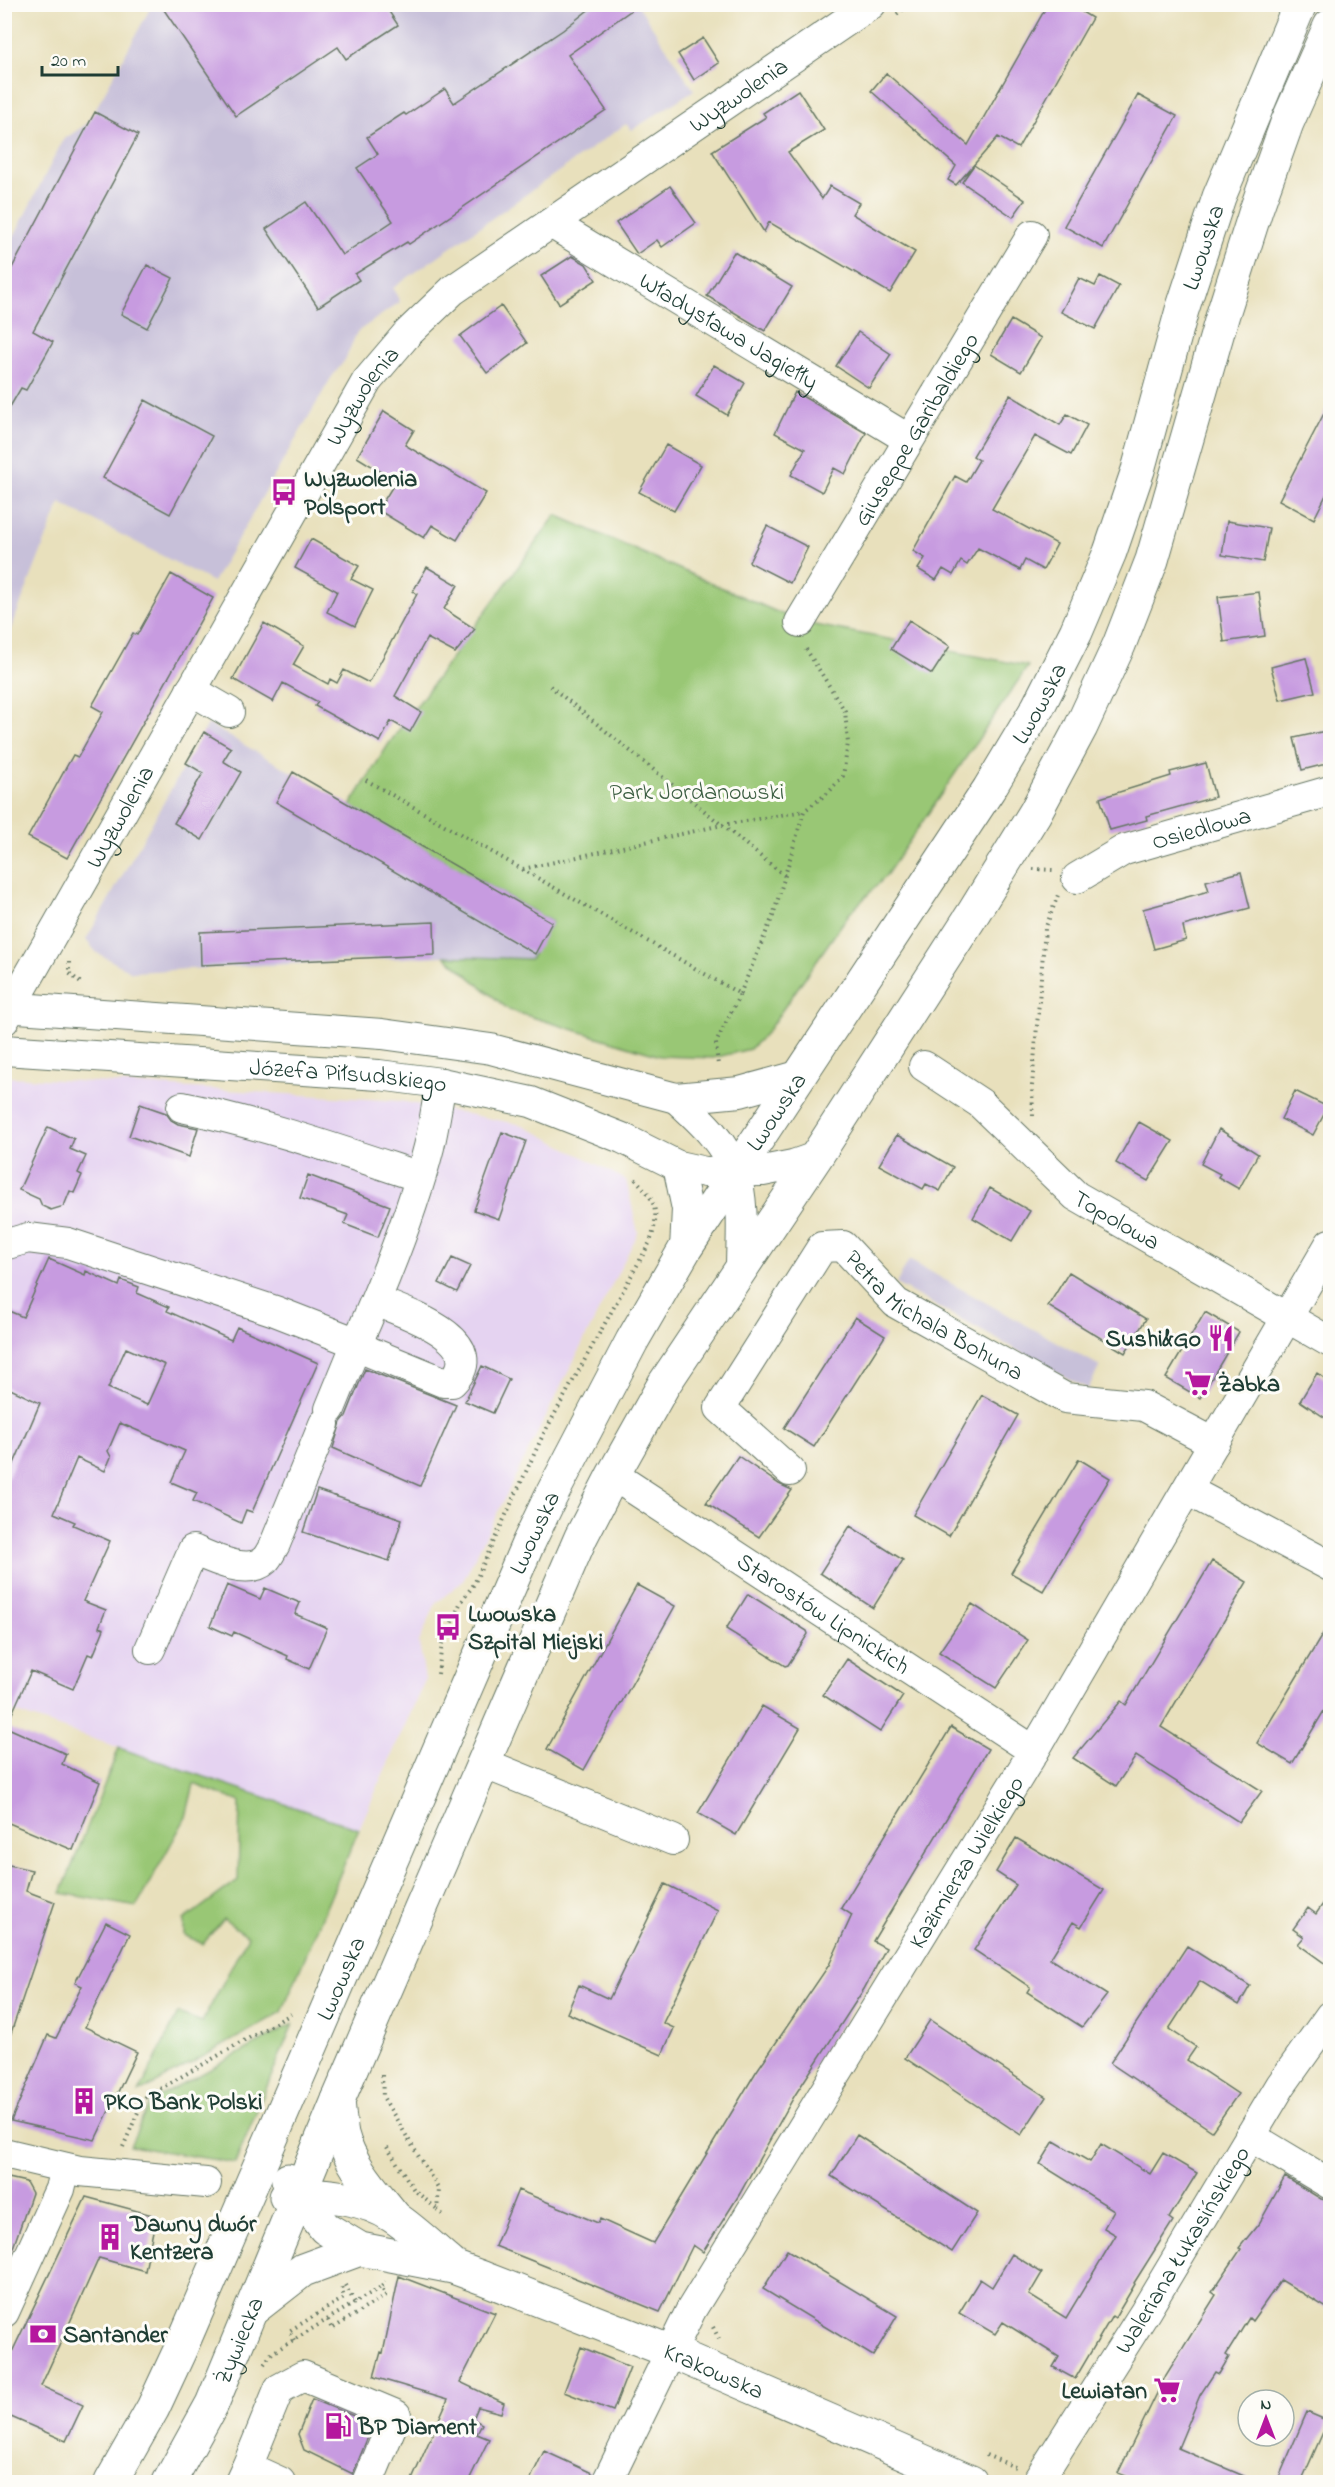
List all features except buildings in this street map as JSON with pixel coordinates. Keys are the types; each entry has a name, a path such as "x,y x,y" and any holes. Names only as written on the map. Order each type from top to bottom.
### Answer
{"main road":[{"name":"Lwowska","path":"237,2219 549,1498 632,1341 685,1250 989,789 1038,707 1076,632 1110,552 1138,470 1182,310 1219,197 1300,4"},
{"name":"Lwowska","path":"299,2194 581,1537 613,1475 664,1383 816,1157 974,912 1035,813 1081,727 1119,645 1152,560 1256,210 1287,123 1330,26"},
{"path":"338,2100 342,2135 350,2155 362,2176 393,2216"},
{"name":"Krakowska","path":"272,2139 282,2173 325,2228 360,2249 453,2266 975,2467"},
{"name":"Krakowska","path":"237,2219 268,2200 299,2194 336,2195 393,2216 453,2266"},
{"name":"Żywiecka","path":"169,2482 212,2404 299,2194"},
{"name":"Żywiecka","path":"111,2482 153,2408 237,2219"},
{"path":"251,2310 303,2270 360,2249"}],"street":[{"name":"Wyzwolenia","path":"7,1011 367,381 407,334 453,290 881,11"},
{"name":"Władysława Jagiełły","path":"551,224 908,439"},
{"name":"Giuseppe Garibaldiego","path":"800,622 1032,235"},
{"path":"191,690 229,712"},
{"name":"Osiedlowa","path":"1077,878 1124,850 1330,791"},
{"name":"Józefa Piłsudskiego","path":"7,1011 382,1034 491,1049 676,1098 740,1092 798,1076"},
{"name":"Józefa Piłsudskiego","path":"4,1050 379,1075 441,1083 531,1102 622,1138 678,1167 705,1172 763,1171 793,1165 816,1157"},
{"name":"Topolowa","path":"924,1066 980,1103 1076,1196 1330,1342"},
{"path":"150,1649 193,1550 221,1562 250,1567 265,1561 275,1544 375,1300 420,1177 429,1146 441,1083"},
{"path":"676,1098 708,1130 723,1150 735,1173 742,1221 741,1270"},
{"path":"182,1107 272,1130 420,1177"},
{"path":"678,1167 687,1209 685,1250"},
{"path":"4,1245 27,1238 68,1243 275,1311 357,1343 370,1352 443,1382 452,1382 462,1366 459,1349 434,1325 375,1300"},
{"name":"Kazimierza Wielkiego","path":"607,2482 691,2310 1034,1751 1330,1244"},
{"name":"Petra Michala Bohuna","path":"790,1471 720,1408 822,1247 843,1246 896,1303 1065,1398 1144,1407 1214,1443"},
{"name":"Starostów Lipnickich","path":"613,1475 1034,1751"},
{"path":"1187,1490 1330,1566"},
{"path":"483,1763 673,1840"},
{"name":"Waleriana Łukasińskiego","path":"1030,2476 1145,2312 1281,2085 1330,2016"},
{"path":"1250,2136 1330,2184"},
{"path":"4,2153 65,2168 206,2183"},
{"path":"4,2312 60,2189 65,2168"},
{"path":"280,2482 244,2475 279,2389 303,2376 396,2415 368,2482"}],"path":[{"path":"881,11 910,4"},
{"path":"522,869 722,825 804,811 829,792 843,776 848,743 845,711 806,651 800,622"},
{"path":"549,686 785,876"},
{"path":"366,780 740,994"},
{"path":"718,1066 716,1043 740,994 773,916 804,811"},
{"path":"1033,1124 1032,1086 1045,929 1059,893 1077,878"},
{"path":"71,957 69,973 76,981 89,988"},
{"path":"434,1682 439,1672 442,1644 460,1604 474,1584 543,1435 650,1242 656,1225 655,1205 647,1190 622,1170"},
{"path":"120,2154 144,2098 291,2016 295,2005"},
{"path":"387,2146 414,2190 437,2209"},
{"path":"381,2287 386,2295 332,2329 328,2320 388,2281"},
{"path":"294,2340 289,2331 344,2298 339,2283"},
{"path":"346,2287 355,2303"},
{"path":"975,2467 1030,2476"}],"shaded area":[{"path":"152,5 638,5 694,90 632,130 626,124 393,288 400,302 357,332 345,360 331,378 213,582 60,503 5,644 5,254 63,140 88,123"},
{"path":"208,724 552,922 535,954 530,959 445,956 132,972 97,953 86,940"},
{"path":"11,1077 401,1101 523,1125 626,1180 638,1233 463,1581 436,1603 419,1642 425,1680 359,1829 5,1709 4,1091"},
{"path":"909,1260 1100,1366 1088,1389 896,1284"}],"green space":[{"name":"Park Jordanowski","path":"556,515 800,622 1028,666 885,877 849,914 767,1032 750,1049 713,1058 660,1056 509,1010 445,956 530,959 552,922 350,806 388,745"},
{"path":"119,1748 359,1829 282,2012 139,2093 178,2013 202,2022 248,1936 223,1919 203,1944 184,1935 184,1920 238,1880 240,1802 194,1784 186,1817 136,1907 61,1893"},
{"path":"293,2024 235,2163 130,2146 150,2102"}],"place":[{"name":"Wyzwolenia Polsport","path":"284,492"},
{"name":"Sushi&Go","path":"1221,1338"},
{"name":"Żabka","path":"1198,1383"},
{"name":"Lwowska Szpital Miejski","path":"448,1627"},
{"name":"PKO Bank Polski","path":"84,2101"},
{"name":"Dawny dwór Kentzera","path":"110,2237"},
{"name":"Santander","path":"43,2334"},
{"name":"Lewiatan","path":"1167,2390"},
{"name":"BP Diament","path":"338,2426"}]}
